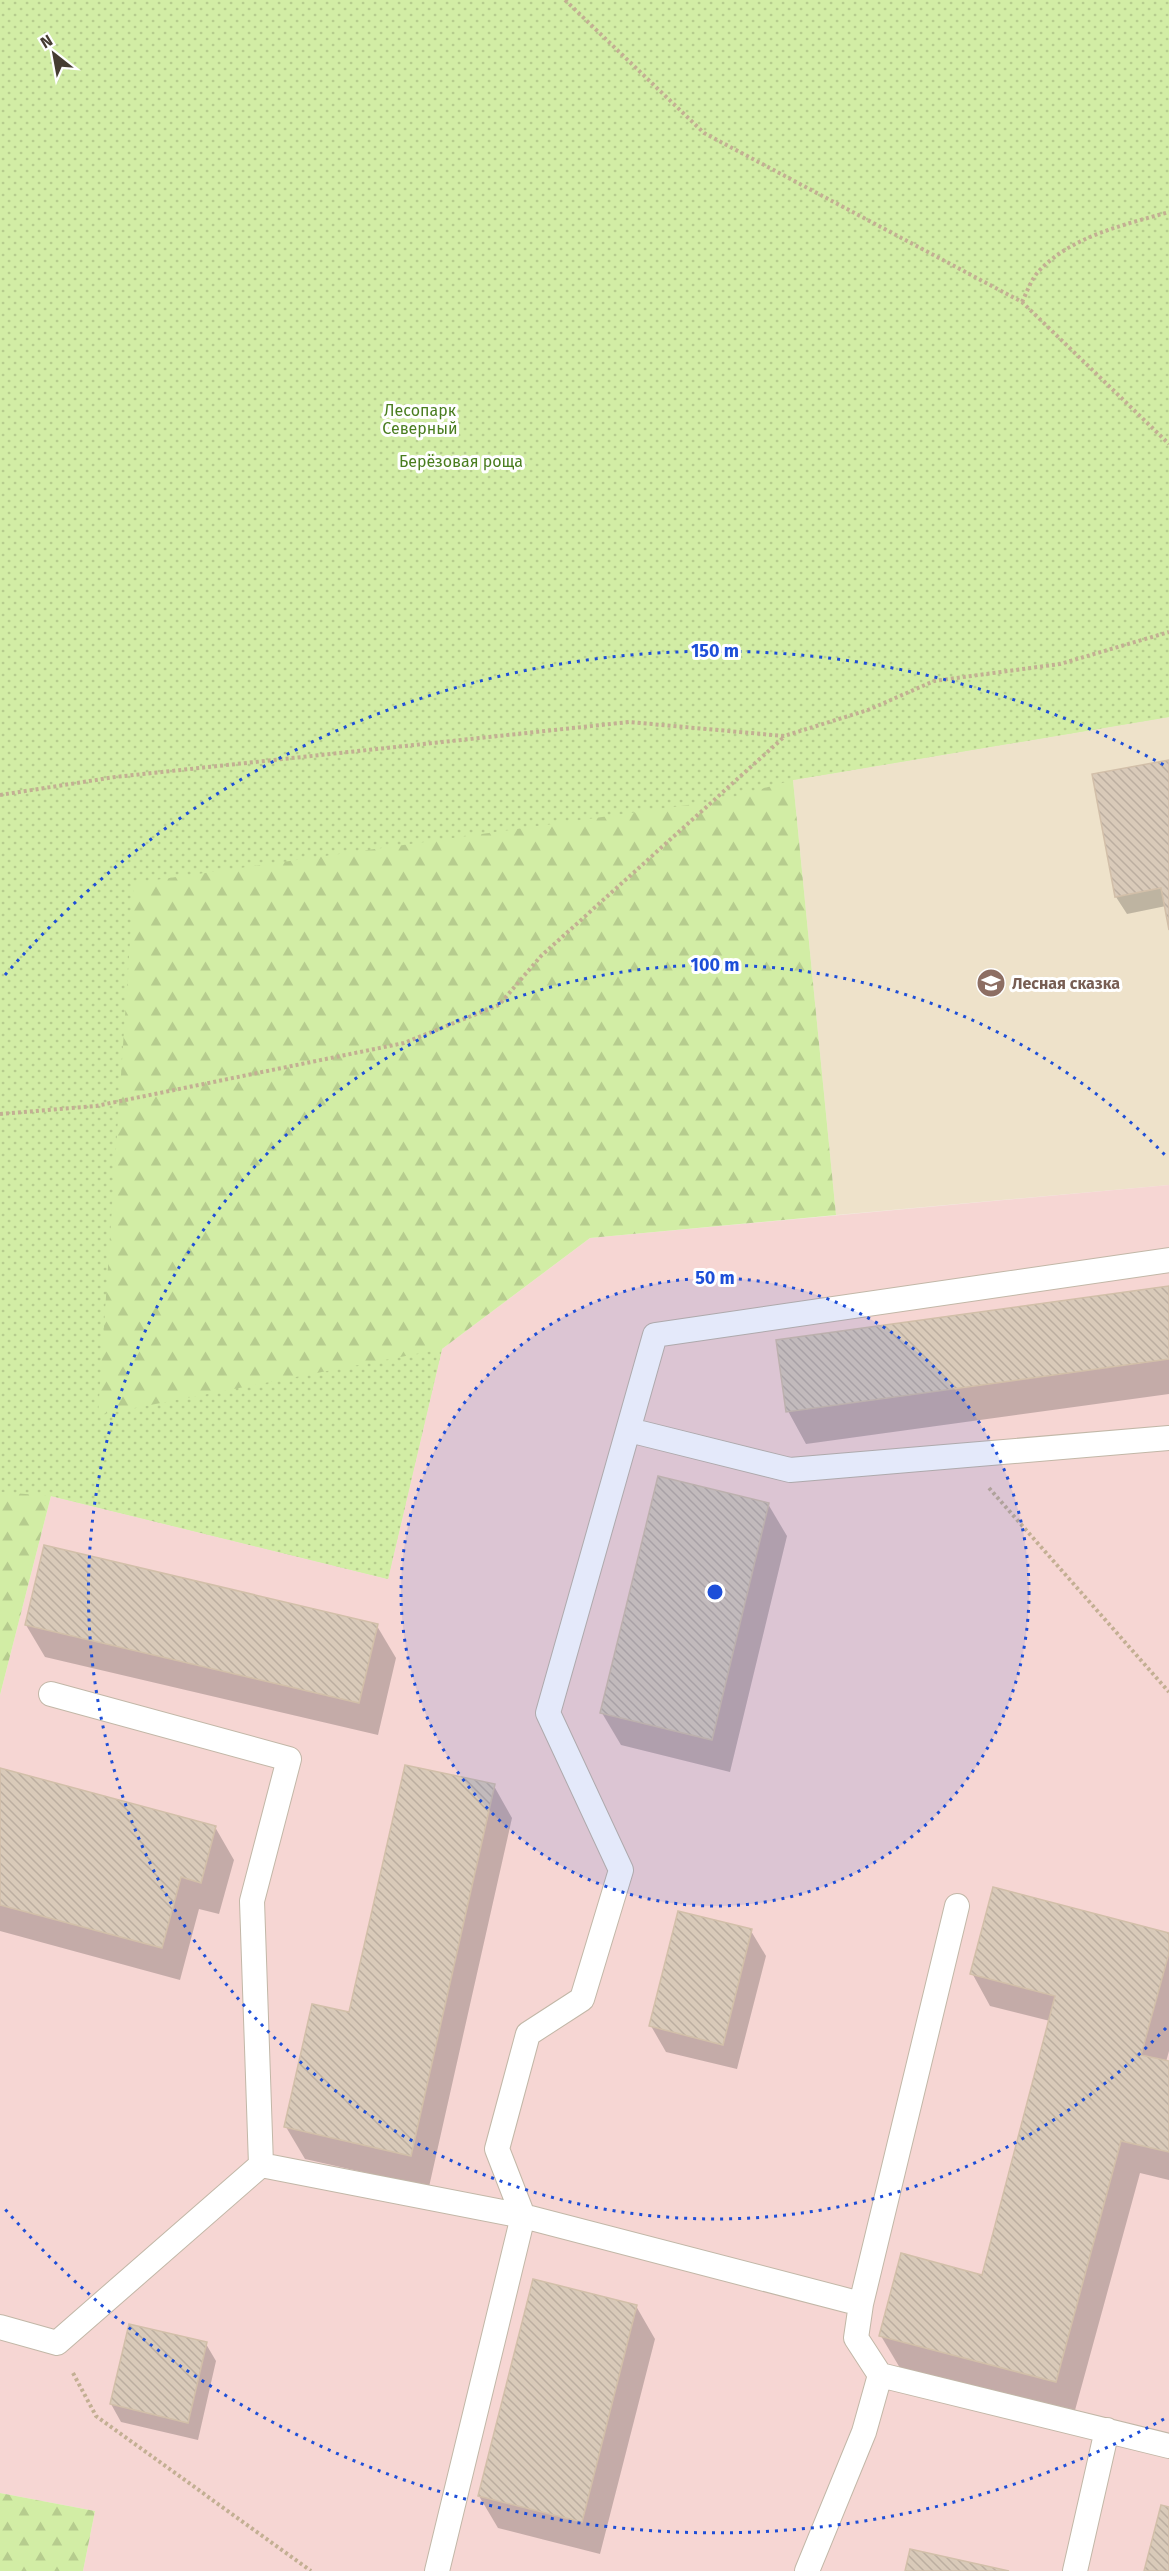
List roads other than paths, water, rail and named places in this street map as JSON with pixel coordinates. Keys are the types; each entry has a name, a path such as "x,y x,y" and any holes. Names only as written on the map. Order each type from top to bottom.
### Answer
{"lane":[{"path":"437,2571 523,2216 496,2149 528,2034 582,1999 621,1869 548,1713 656,1335 1169,1260"},
{"path":"629,1430 790,1470 1169,1438"},
{"path":"51,1694 289,1759 252,1901 261,2165"},
{"path":"957,1906 861,2304 856,2338 880,2375 1169,2446"},
{"path":"261,2165 523,2216 861,2304"},
{"path":"0,2327 57,2343 261,2165"},
{"path":"807,2571 864,2432 880,2375"},
{"path":"1075,2571 1107,2430"}],"place":[{"name":"Лесная сказка","path":"991,983"}],"park label":[{"name":"Лесопарк Северный","path":"420,419"},
{"name":"Берёзовая роща","path":"461,461"}]}
